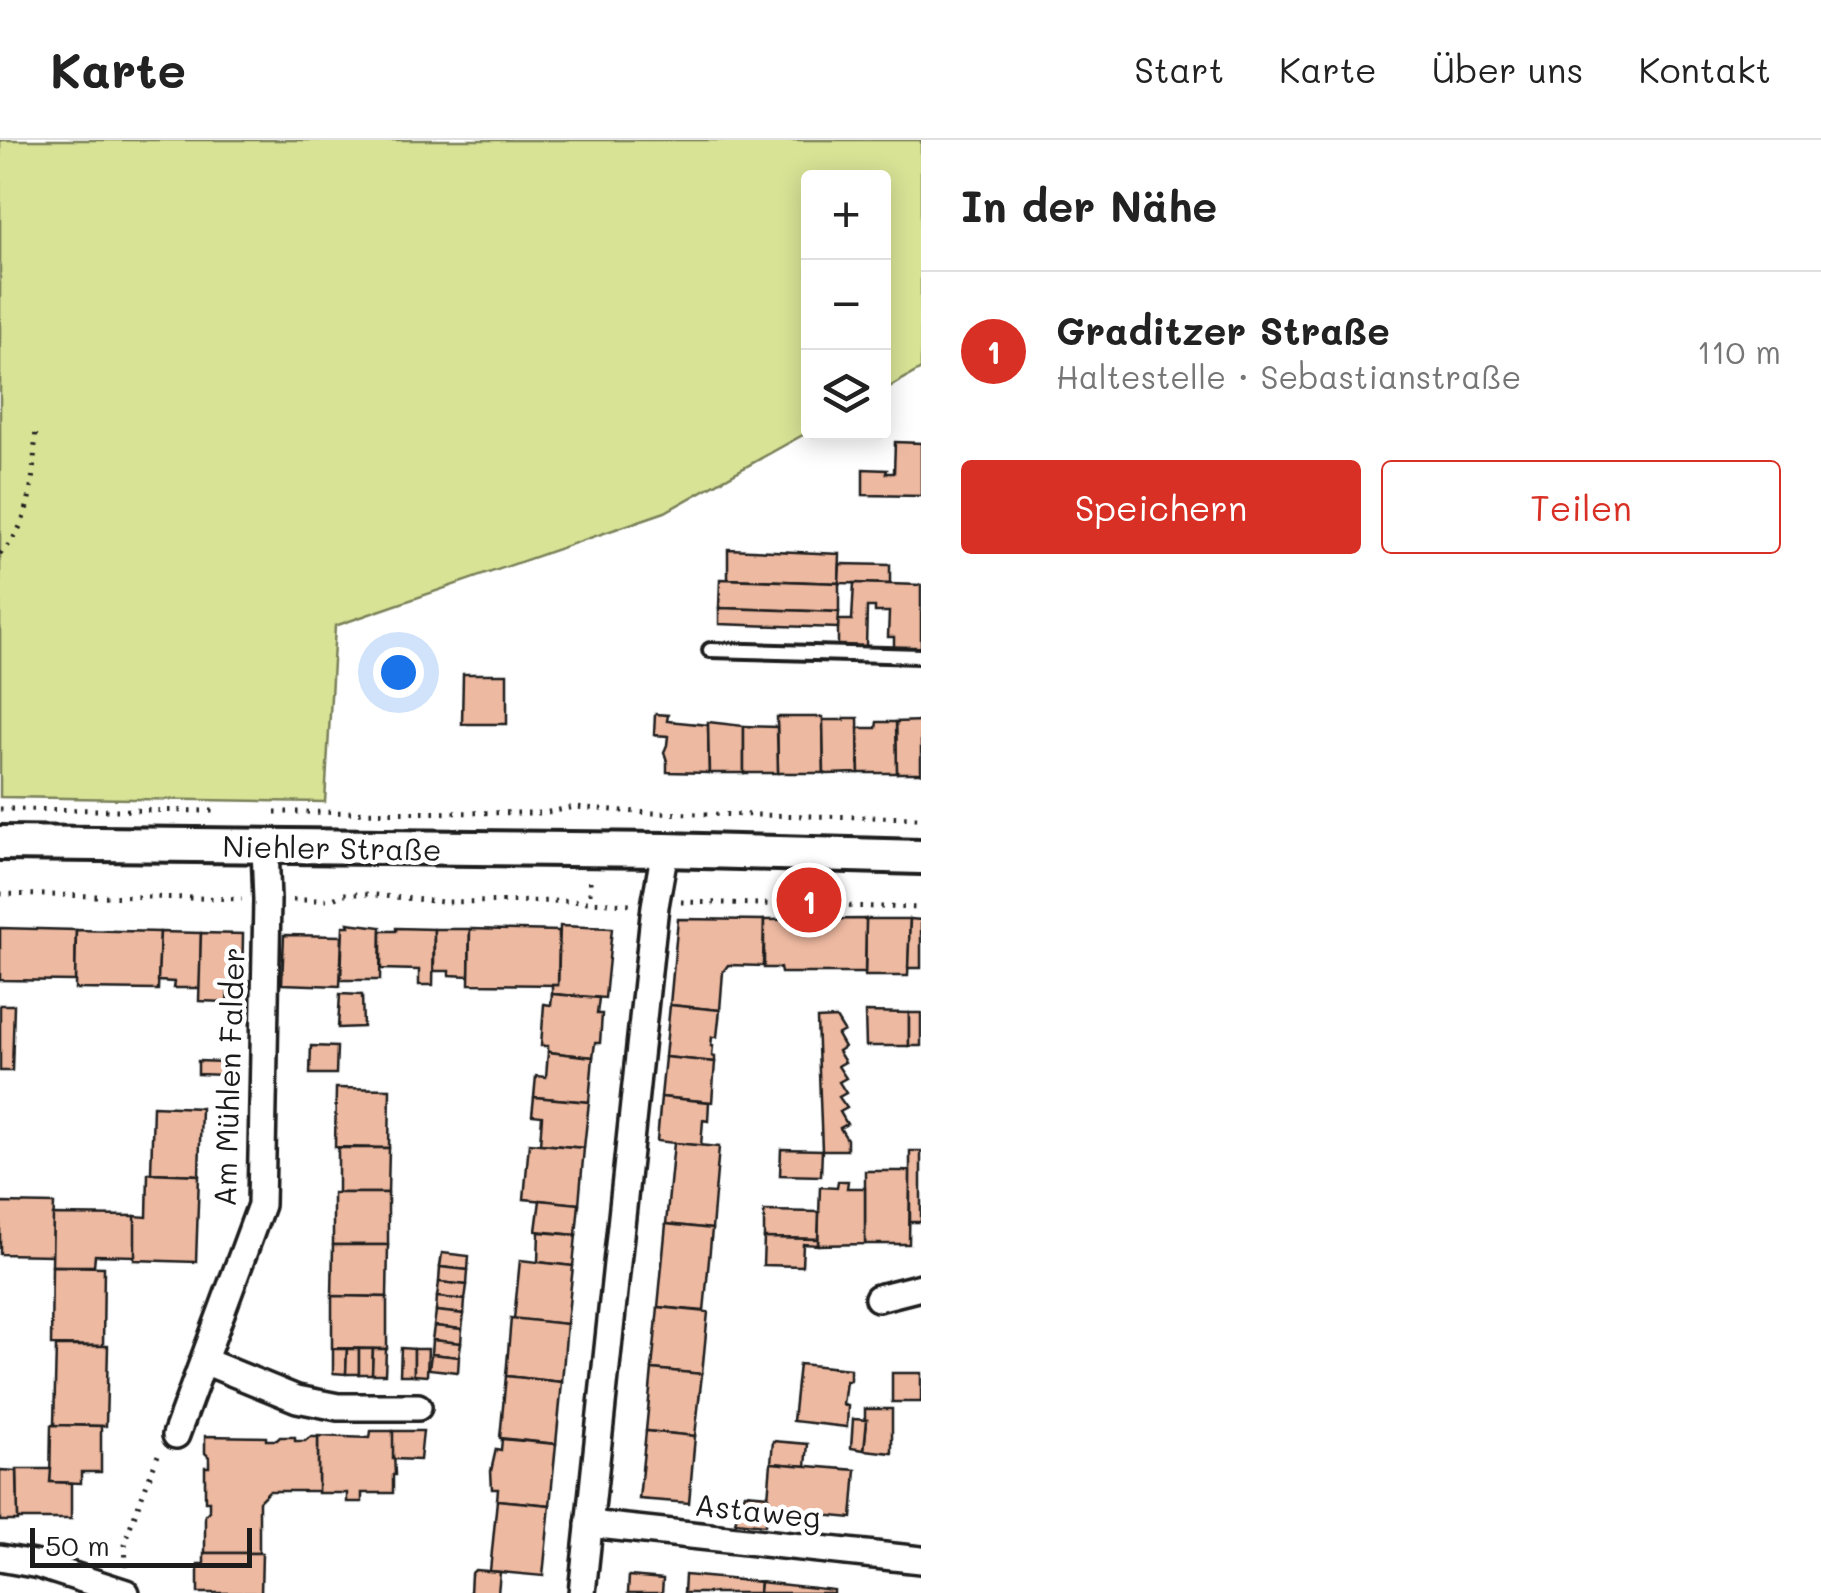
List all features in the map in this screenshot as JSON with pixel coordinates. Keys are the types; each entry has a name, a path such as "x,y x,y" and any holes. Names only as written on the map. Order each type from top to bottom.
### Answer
{"street":[{"name":"Niehler Straße","path":"0,843 665,850 921,857"},
{"name":"Am Mühlen Falder","path":"176,1434 261,1204 265,846"},
{"path":"582,1593 655,906 665,850"},
{"path":"878,1298 921,1288"},
{"path":"204,1361 297,1399 338,1406 418,1408"},
{"name":"Astaweg","path":"588,1524 921,1560"},
{"path":"0,1558 39,1565 126,1593"}],"lane":[{"path":"710,650 921,656"}],"path":[{"path":"0,554 14,542 24,518 36,428"},
{"path":"265,812 544,814 575,807 649,813 921,818"},
{"path":"0,809 227,811"},
{"path":"0,894 266,900 331,900 344,894 365,894 443,902 570,900 655,906 677,902 921,908"},
{"path":"126,1593 125,1540 164,1442 176,1434"}],"green space":[{"path":"0,140 921,140 921,369 891,386 891,170 801,170 801,436 665,512 335,626 325,802 0,797"}],"building":[{"path":"895,442 921,443 921,496 863,495 863,469 894,473"},
{"path":"728,549 840,554 839,583 728,579"},
{"path":"840,564 890,565 890,584 839,583"},
{"path":"720,579 839,583 839,612 719,608"},
{"path":"854,583 921,585 921,649 894,648 894,637 888,637 889,612 875,612 875,607 867,607 866,647 838,646 838,620 852,620"},
{"path":"719,608 839,612 838,628 719,624"},
{"path":"463,674 507,674 507,724 462,724"},
{"path":"655,714 668,715 667,721 708,725 709,773 667,772 664,752 668,736 654,735"},
{"path":"777,717 823,717 824,773 778,773"},
{"path":"858,718 859,773 824,773 823,720"},
{"path":"921,721 921,773 897,773 896,722"},
{"path":"708,722 744,726 744,773 709,773"},
{"path":"877,722 896,722 897,773 859,773 858,728 876,728"},
{"path":"744,726 777,727 778,773 744,773"},
{"path":"678,919 764,920 763,966 728,965 723,972 720,1010 670,1005"},
{"path":"866,919 910,919 908,976 865,976"},
{"path":"866,919 865,973 781,973 780,968 764,968 764,920"},
{"path":"910,919 921,920 921,968 908,968"},
{"path":"348,923 381,927 380,980 341,980 343,926 349,926"},
{"path":"560,926 612,928 605,998 552,994 552,985 558,985"},
{"path":"0,928 76,930 75,981 0,980"},
{"path":"434,929 433,985 419,985 419,970 381,969 381,931"},
{"path":"434,929 470,929 469,976 434,971"},
{"path":"470,929 559,931 558,985 469,984"},
{"path":"76,930 160,932 158,990 75,989"},
{"path":"160,932 201,933 200,988 173,988 174,982 158,981"},
{"path":"201,933 243,934 242,989 228,989 227,1002 199,1001"},
{"path":"284,935 342,936 340,986 282,984"},
{"path":"340,994 362,995 363,1027 338,1028"},
{"path":"552,994 599,998 600,1043 595,1043 593,1057 548,1052 548,1046 541,1046 544,1004 551,1005"},
{"path":"0,1005 14,1005 12,1071 0,1071"},
{"path":"670,1005 720,1010 717,1037 712,1037 711,1046 715,1062 665,1057"},
{"path":"865,1012 909,1013 909,1046 866,1046"},
{"path":"909,1013 921,1013 921,1046 909,1046"},
{"path":"836,1018 844,1031 837,1035 844,1047 838,1051 845,1062 838,1066 846,1078 839,1082 846,1093 839,1097 847,1108 840,1112 847,1124 840,1128 847,1139 847,1150 822,1150 817,1019"},
{"path":"311,1046 337,1047 336,1074 310,1074"},
{"path":"548,1052 593,1057 589,1102 534,1097 536,1076 546,1077"},
{"path":"665,1057 715,1062 712,1102 661,1097"},
{"path":"198,1061 225,1062 225,1075 198,1074"},
{"path":"336,1088 390,1089 389,1148 335,1147"},
{"path":"534,1097 589,1102 584,1148 540,1144 542,1116 532,1115"},
{"path":"661,1097 709,1102 701,1146 657,1141"},
{"path":"153,1106 201,1108 199,1175 151,1173"},
{"path":"529,1143 584,1148 579,1204 524,1199"},
{"path":"674,1143 719,1147 712,1229 666,1224"},
{"path":"338,1148 389,1148 388,1193 338,1193"},
{"path":"781,1149 822,1150 821,1176 780,1175"},
{"path":"910,1151 921,1151 921,1222 910,1222"},
{"path":"865,1171 910,1171 909,1244 865,1244"},
{"path":"148,1173 199,1175 196,1262 134,1260 135,1216 147,1217"},
{"path":"838,1181 848,1181 847,1188 865,1188 865,1244 818,1245 820,1187 837,1188"},
{"path":"333,1193 388,1193 388,1245 333,1245"},
{"path":"540,1200 579,1204 576,1235 536,1231"},
{"path":"0,1203 54,1204 52,1255 0,1254"},
{"path":"764,1211 819,1212 818,1239 764,1238"},
{"path":"53,1215 135,1216 135,1256 95,1255 94,1266 52,1266"},
{"path":"666,1224 712,1229 704,1311 658,1307"},
{"path":"539,1232 576,1235 573,1266 538,1262"},
{"path":"764,1238 818,1239 818,1245 803,1244 802,1266 763,1265"},
{"path":"333,1245 388,1245 387,1297 332,1296"},
{"path":"442,1253 469,1256 468,1270 440,1267"},
{"path":"520,1260 573,1266 567,1324 514,1319"},
{"path":"52,1266 104,1267 103,1346 51,1345"},
{"path":"440,1267 468,1270 467,1285 439,1282"},
{"path":"439,1282 467,1285 465,1300 437,1297"},
{"path":"332,1296 387,1297 387,1349 332,1348"},
{"path":"437,1297 465,1300 464,1314 436,1311"},
{"path":"658,1307 708,1312 702,1374 652,1369"},
{"path":"436,1311 464,1314 462,1329 434,1326"},
{"path":"511,1318 567,1324 562,1382 506,1376"},
{"path":"434,1326 462,1329 461,1343 432,1340"},
{"path":"432,1340 461,1343 459,1357 431,1354"},
{"path":"56,1346 108,1346 106,1426 54,1425"},
{"path":"401,1348 414,1349 414,1375 400,1375"},
{"path":"333,1349 347,1349 346,1374 333,1373"},
{"path":"347,1349 359,1349 359,1374 346,1374"},
{"path":"359,1349 373,1349 372,1374 359,1374"},
{"path":"373,1349 386,1349 385,1374 372,1374"},
{"path":"414,1349 428,1349 427,1376 414,1375"},
{"path":"431,1354 459,1357 458,1372 429,1369"},
{"path":"799,1364 850,1369 843,1405 848,1406 847,1427 793,1421"},
{"path":"652,1369 702,1374 695,1436 646,1431"},
{"path":"892,1373 921,1373 921,1402 892,1402"},
{"path":"506,1376 562,1382 556,1444 500,1438"},
{"path":"865,1409 892,1409 892,1453 864,1450"},
{"path":"853,1419 867,1420 864,1450 851,1448"},
{"path":"51,1425 101,1426 101,1472 81,1472 81,1483 50,1482"},
{"path":"371,1431 393,1431 393,1493 362,1493 362,1502 347,1502 347,1493 318,1493 318,1436 370,1438"},
{"path":"393,1431 423,1431 420,1460 393,1459"},
{"path":"646,1431 695,1436 689,1503 639,1499"},
{"path":"205,1436 266,1440 295,1437 295,1441 318,1437 318,1491 269,1491 259,1501 259,1553 205,1553 209,1501 205,1501 205,1467 209,1467 209,1457 205,1453"},
{"path":"502,1439 556,1444 550,1505 497,1500 498,1489 492,1489 491,1471"},
{"path":"773,1441 808,1444 806,1466 771,1463"},
{"path":"771,1463 856,1470 852,1518 767,1510"},
{"path":"17,1469 51,1469 50,1482 71,1483 71,1519 18,1519"},
{"path":"0,1470 17,1471 18,1521 0,1521"},
{"path":"745,1493 768,1495 765,1525 735,1522"},
{"path":"497,1500 550,1505 543,1576 490,1571"},
{"path":"204,1553 262,1553 261,1593 198,1593 198,1564 204,1564"},
{"path":"475,1570 500,1572 498,1593 470,1593 471,1574"},
{"path":"685,1575 760,1582 759,1593 684,1593"},
{"path":"629,1576 663,1579 662,1593 628,1593"},
{"path":"760,1582 834,1590 834,1593 759,1593"}],"place":[{"name":"Graditzer Straße","path":"809,900"}]}
